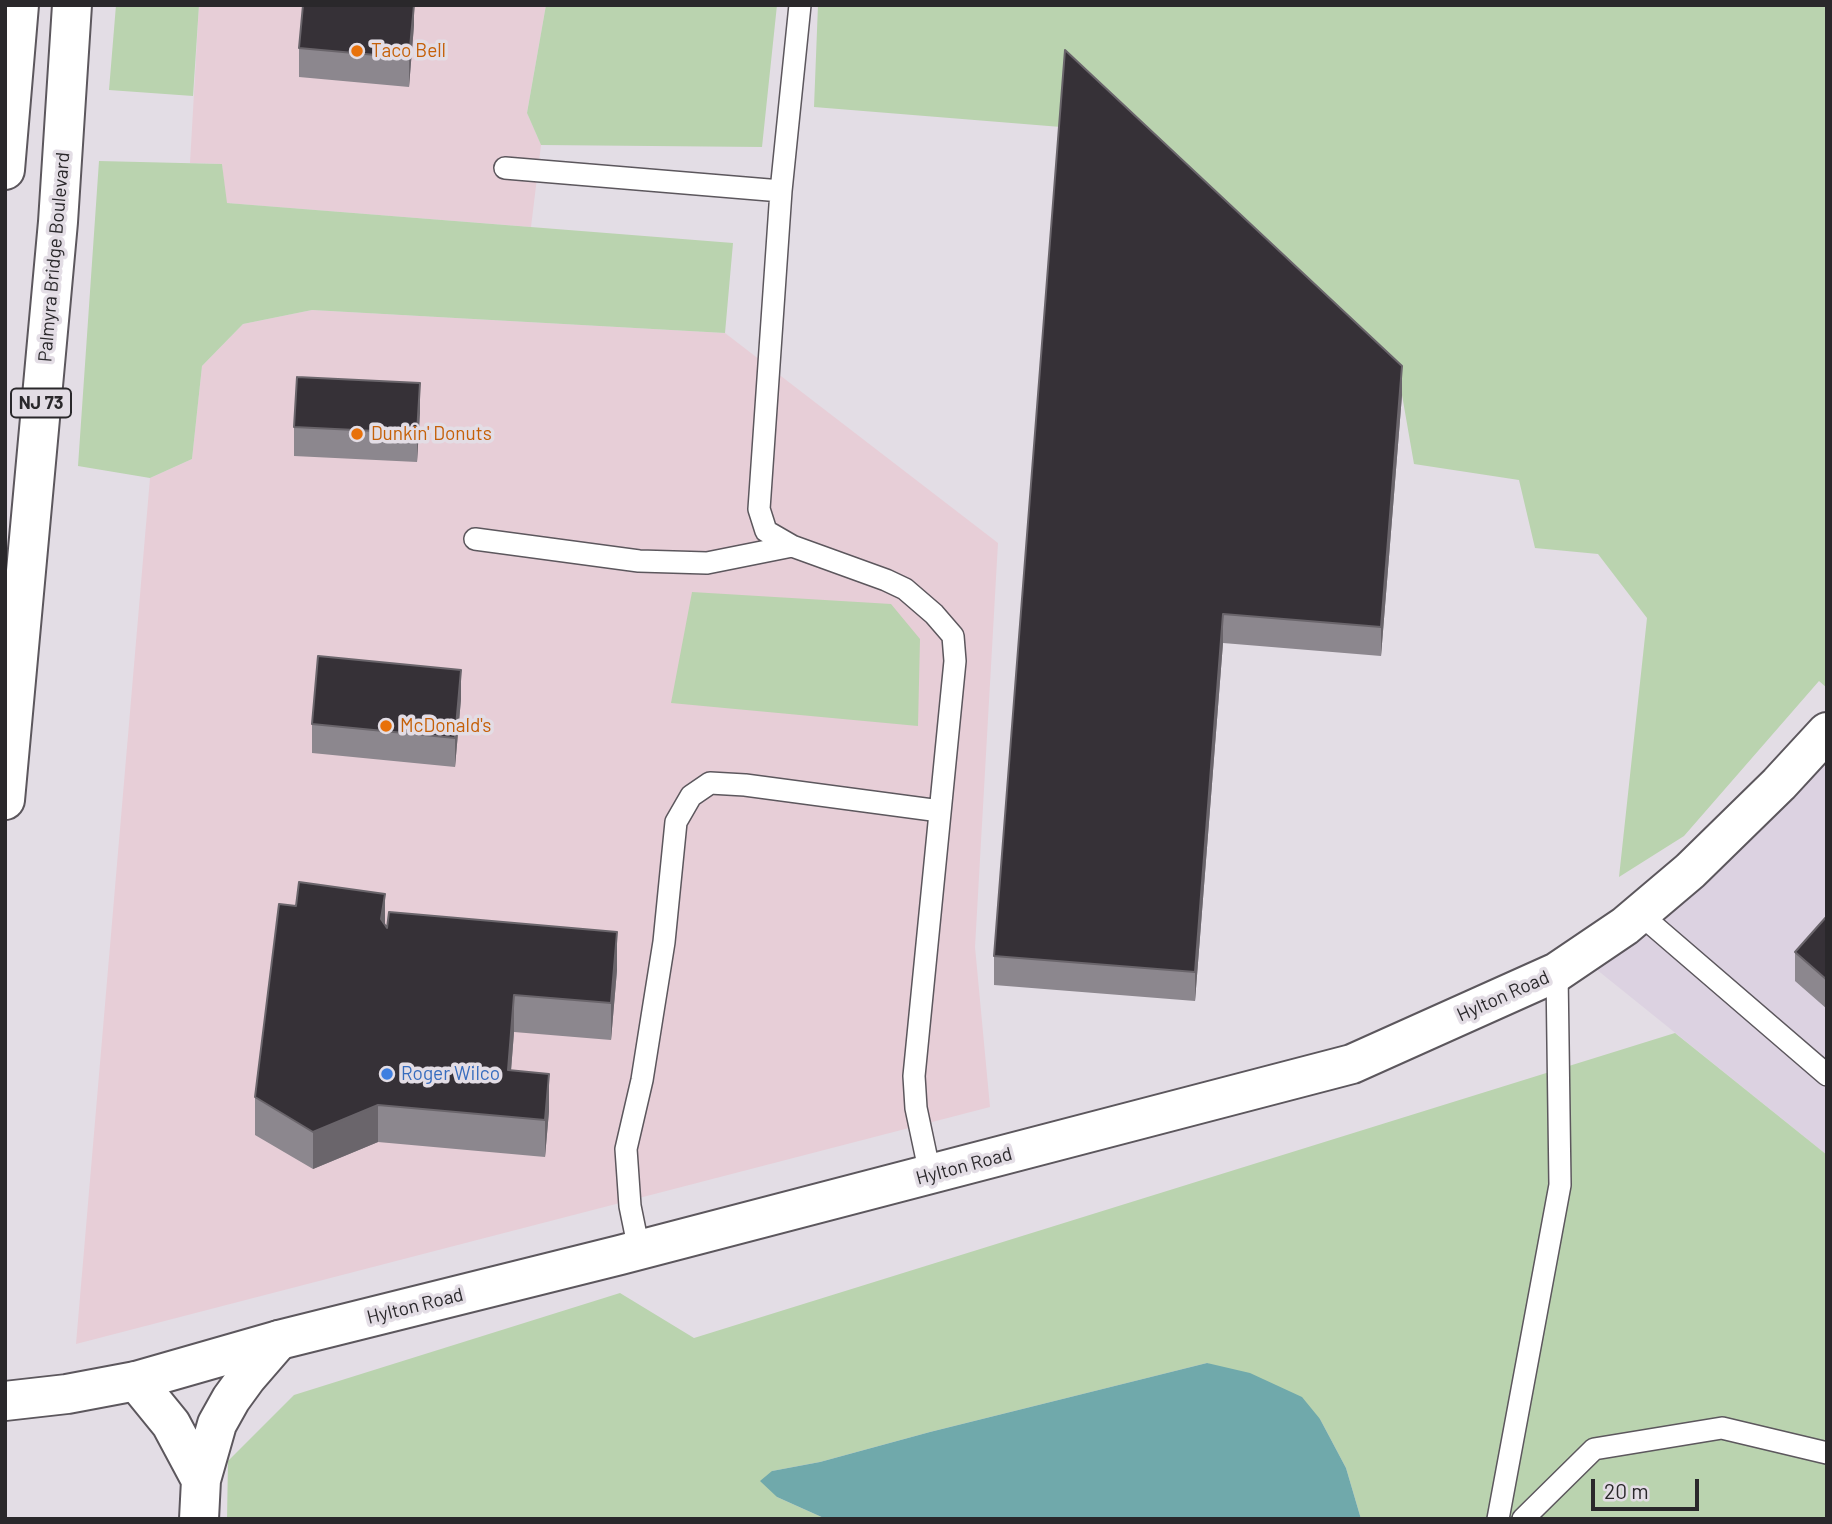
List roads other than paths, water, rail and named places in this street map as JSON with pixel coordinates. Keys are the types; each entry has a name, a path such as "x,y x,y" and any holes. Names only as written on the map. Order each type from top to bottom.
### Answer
{"main road":[{"path":"5,170 19,5"},
{"name":"Palmyra Bridge Boulevard","path":"5,800 58,222 72,5"},
{"name":"Hylton Road","path":"5,1401 67,1394 136,1381 279,1340 639,1250 1352,1064 1557,972 1640,914 1690,871 1779,784 1827,732"},
{"path":"199,1519 201,1480 217,1424 231,1399 279,1340"},
{"path":"136,1381 171,1424 201,1480"}],"lane":[{"path":"800,5 781,191 760,509 766,531 792,546 905,589 934,614 953,636 955,661 914,1076 916,1108 930,1174"},
{"path":"505,168 781,191"},
{"path":"475,539 639,561 707,563 792,546"},
{"path":"639,1250 630,1206 625,1149 642,1080 664,942 676,822 691,796 710,783 745,785 940,811"},
{"path":"1640,914 1827,1075"},
{"path":"1498,1519 1560,1185 1557,972"},
{"path":"1523,1519 1594,1449 1723,1428 1827,1453"}],"water":[{"path":"1207,1363 1250,1373 1302,1397 1320,1419 1346,1468 1361,1519 826,1519 777,1497 760,1481 772,1471 820,1462"}],"place":[{"name":"Taco Bell","path":"357,51"},
{"name":"Dunkin' Donuts","path":"357,434"},
{"name":"McDonald's","path":"386,726"},
{"name":"Roger Wilco","path":"387,1074"}]}
